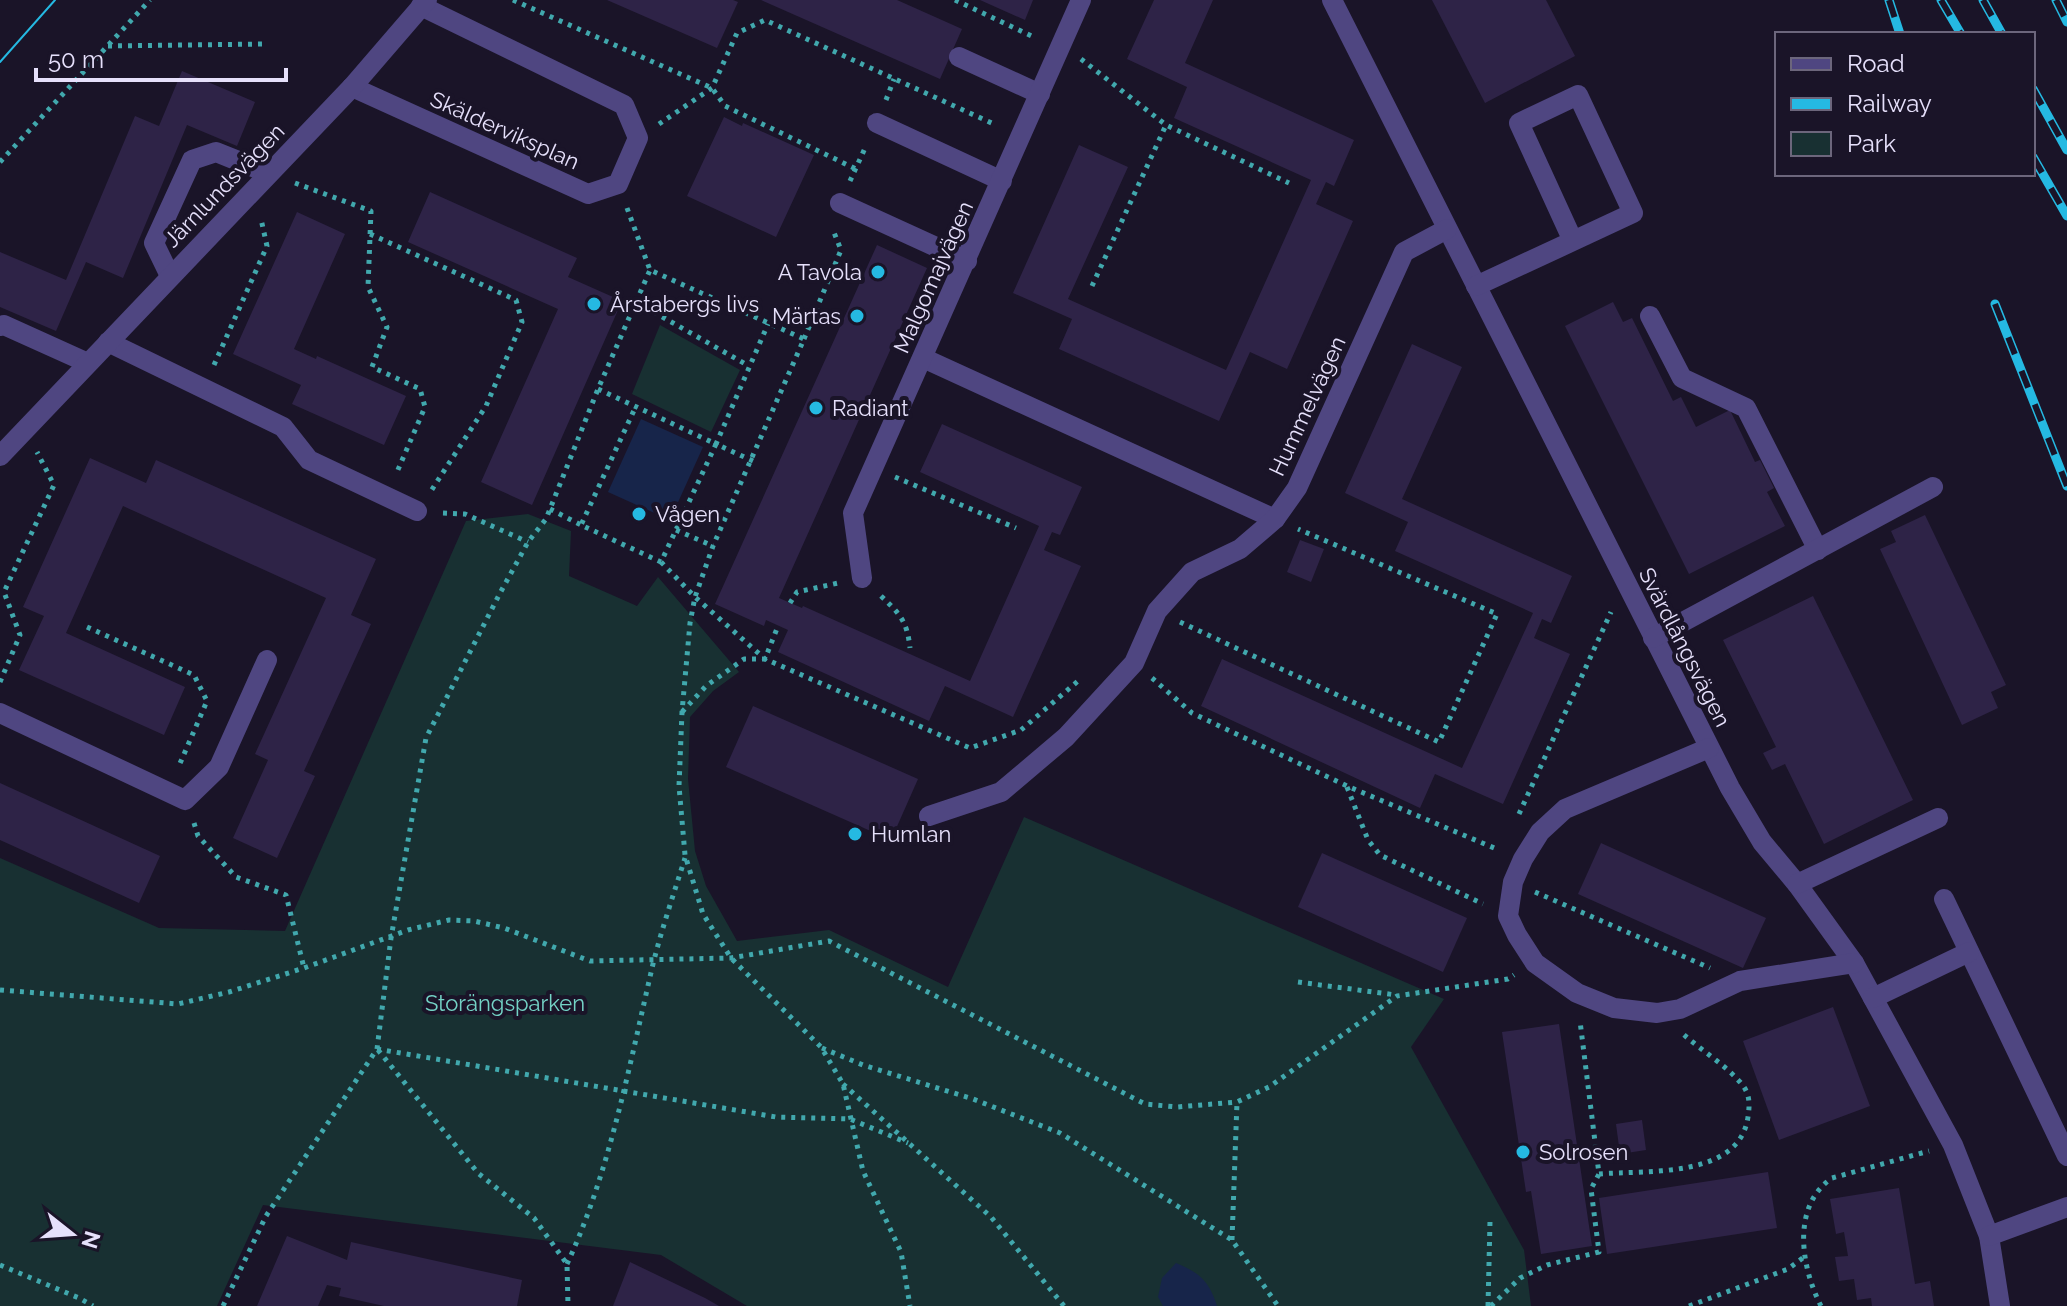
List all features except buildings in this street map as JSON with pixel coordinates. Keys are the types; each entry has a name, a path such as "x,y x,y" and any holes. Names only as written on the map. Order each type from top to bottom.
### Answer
{"street":[{"name":"Malgomajvägen","path":"862,578 853,513 1081,0"},
{"name":"Svärdlångsvägen","path":"1332,0 1709,748 1762,842 1797,884 1854,963 1953,1145 1989,1236 2000,1306"},
{"name":"Järnlundsvägen","path":"0,456 352,87 424,3"},
{"path":"424,3 624,105 638,138 618,184"},
{"path":"959,57 1040,94"},
{"name":"Skälderviksplan","path":"352,87 588,194 618,184"},
{"path":"1476,286 1573,241 1633,213 1578,95 1519,123 1573,241"},
{"path":"877,123 1002,181"},
{"path":"170,276 154,243 192,160 216,152 261,180"},
{"path":"840,203 967,261"},
{"name":"Hummelvägen","path":"929,816 1001,792 1066,737 1134,663 1157,611 1192,572 1240,549 1275,519 1297,488 1404,252 1447,229"},
{"path":"1650,316 1682,378 1746,408 1818,550"},
{"path":"0,326 4,325 88,363"},
{"path":"108,342 283,427 309,460 417,511"},
{"path":"923,358 1275,519"},
{"path":"1653,638 1933,487"},
{"path":"0,713 177,796 219,767 267,660"},
{"path":"1709,748 1565,809 1540,832 1513,882 1508,916 1535,963 1577,993 1614,1008 1657,1013 1680,1009 1740,981 1854,963"},
{"path":"1797,884 1938,818"},
{"path":"1944,899 2067,1156"},
{"path":"1873,998 1969,952"},
{"path":"1989,1236 2067,1207"}],"path":[{"path":"0,162 150,0"},
{"path":"513,0 712,88 725,106 856,169"},
{"path":"955,0 1086,62 1166,125 1289,183"},
{"path":"638,138 712,88 737,33 765,20 1021,137"},
{"path":"107,47 263,44"},
{"path":"1092,286 1166,125"},
{"path":"203,388 267,246 261,180 371,211 368,287 387,327 372,367 420,389 425,407 386,497"},
{"path":"223,1306 266,1216 377,1049 391,938 426,738 528,542 546,519 650,270 618,184"},
{"path":"370,234 516,300 522,322 486,406 417,511 465,514 528,542"},
{"path":"650,270 804,339 753,461 713,546 695,597 690,623 679,786 685,855 703,914 731,958 821,1047 843,1084 991,1217 1064,1306"},
{"path":"636,302 749,366"},
{"path":"661,562 768,324"},
{"path":"598,389 753,461"},
{"path":"581,525 636,406"},
{"path":"0,682 20,635 4,592 54,485 25,430"},
{"path":"874,468 1016,528"},
{"path":"550,509 661,562 695,597"},
{"path":"1157,611 1439,742 1497,614 1275,519"},
{"path":"676,530 713,546"},
{"path":"790,603 797,592 862,578"},
{"path":"1515,823 1625,581"},
{"path":"900,614 908,629 910,648"},
{"path":"682,712 706,686 744,659 765,659 778,626"},
{"path":"87,627 194,675 207,701 177,796 198,836 236,877 286,895 304,968"},
{"path":"1347,786 1368,840 1380,855 1508,916"},
{"path":"568,1306 567,1264 583,1230 624,1090 654,959 685,855"},
{"path":"1513,882 1740,981"},
{"path":"0,990 178,1004 229,992 408,930 449,920 474,921 504,928 590,961 731,958 829,941 1145,1104 1177,1107 1237,1102 1269,1087 1397,996"},
{"path":"1298,982 1397,996 1508,979 1535,963"},
{"path":"1489,1306 1520,1278 1547,1265 1599,1252 1591,1189 1599,1174 1577,993"},
{"path":"1599,1174 1702,1166 1728,1153 1747,1127 1751,1101 1741,1083 1657,1013"},
{"path":"821,1047 863,1065 973,1099 1060,1133 1232,1240 1278,1306"},
{"path":"377,1049 776,1117 850,1119 908,1143"},
{"path":"377,1049 478,1173 534,1218 567,1264"},
{"path":"843,1084 863,1171 901,1252 910,1306"},
{"path":"1232,1240 1237,1102"},
{"path":"1821,1306 1812,1288 1804,1257 1804,1227 1809,1202 1819,1187 1832,1178 1953,1145"},
{"path":"1489,1306 1490,1221"},
{"path":"1689,1306 1788,1269 1804,1257"},
{"path":"1,1266 93,1306"}],"green space":[{"path":"660,325 740,370 711,432 632,394"},
{"name":"Storängsparken","path":"528,514 571,531 569,576 637,606 658,577 739,672 713,691 690,717 688,779 695,851 706,886 737,941 829,930 948,987 1024,817 1444,999 1411,1047 1524,1250 1531,1306 747,1306 661,1255 263,1205 217,1306 0,1306 0,858 159,928 285,931 466,521"}],"water":[{"path":"641,419 703,447 670,520 608,492"},
{"path":"1176,1263 1202,1279 1211,1290 1217,1306 1163,1306 1158,1297 1162,1278"}],"tram line":[{"path":"0,62 55,0"}],"railway":[{"path":"1889,0 1899,32"},
{"path":"1941,0 1960,32"},
{"path":"1983,0 2001,32"},
{"path":"2056,0 2067,22"},
{"path":"2035,93 2067,150"},
{"path":"2035,160 2067,216"},
{"path":"1995,304 2067,486"}],"place":[{"name":"A Tavola","path":"878,272"},
{"name":"Årstabergs livs","path":"594,304"},
{"name":"Märtas","path":"857,316"},
{"name":"Radiant","path":"816,408"},
{"name":"Vågen","path":"639,514"},
{"name":"Humlan","path":"855,834"},
{"name":"Solrosen","path":"1523,1152"}]}
